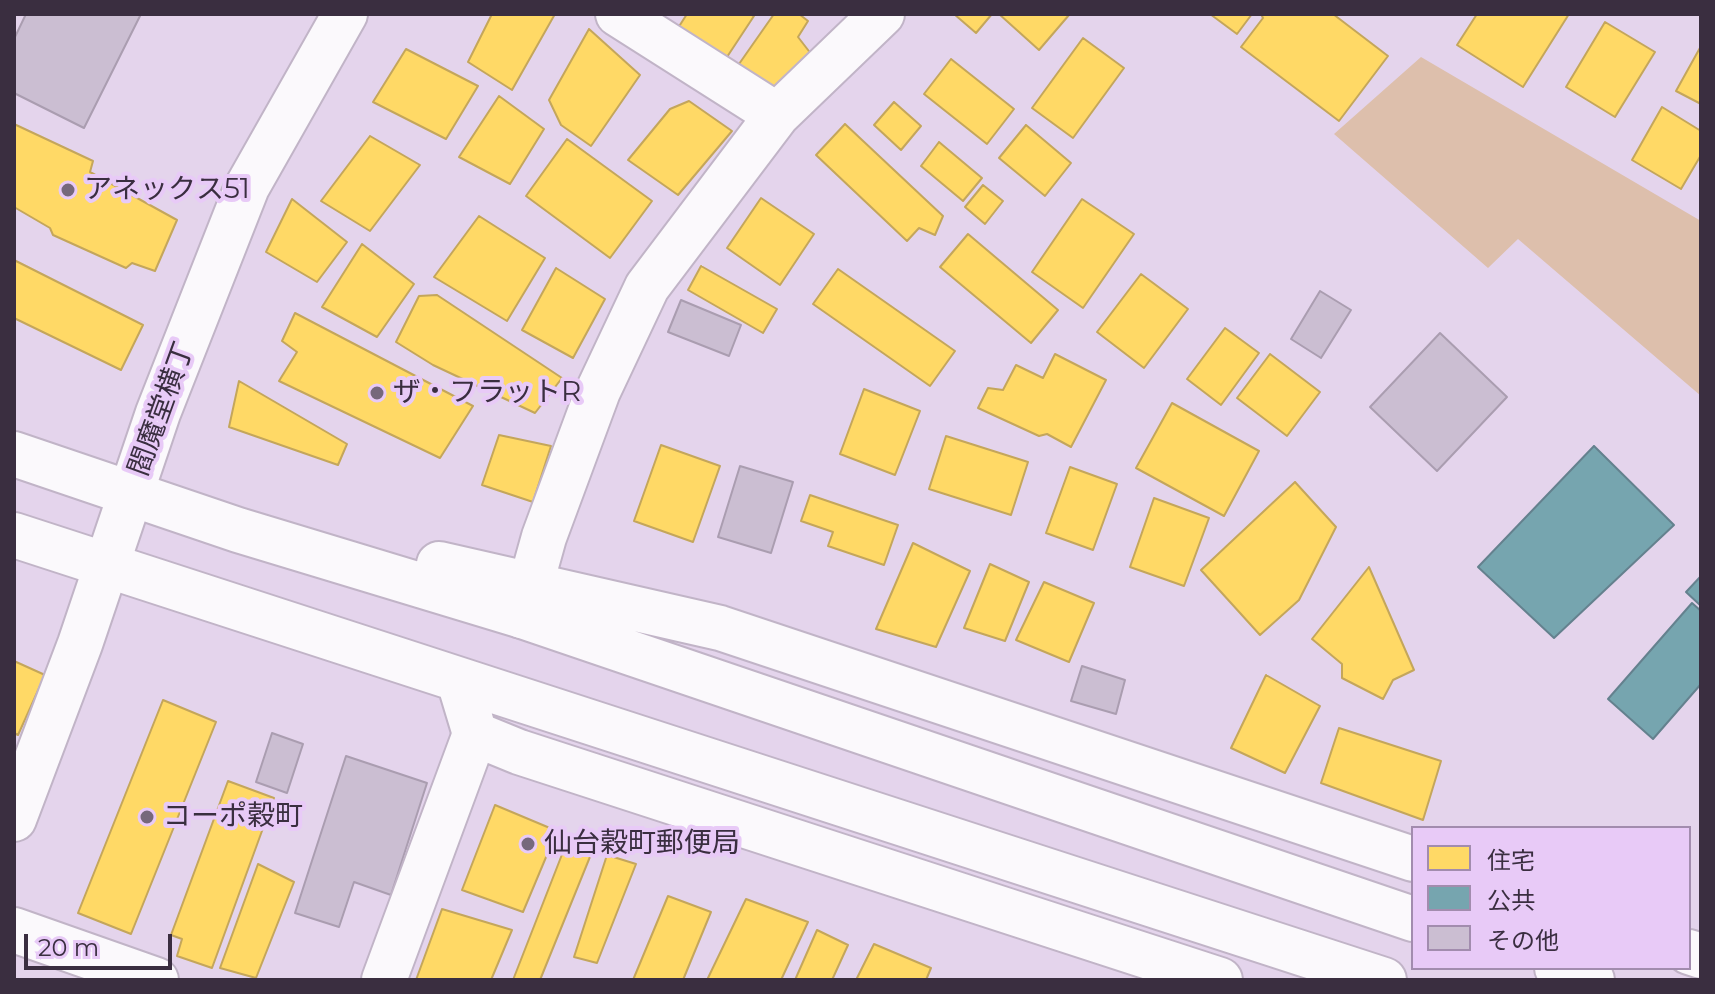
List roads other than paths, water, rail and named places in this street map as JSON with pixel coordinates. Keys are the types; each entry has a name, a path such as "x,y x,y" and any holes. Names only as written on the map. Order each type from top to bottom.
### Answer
{"street":[{"name":"閻魔堂横丁","path":"14,819 80,644 158,413 247,187 345,14"},
{"path":"618,14 777,115"},
{"path":"526,600 544,537 598,391 647,287 777,115 882,14"},
{"path":"14,454 338,560 526,600 720,628 1411,858"},
{"path":"14,535 1384,980"},
{"path":"526,600 1411,918"},
{"path":"384,980 475,734 459,681"},
{"path":"475,734 519,752 1220,980"},
{"path":"14,930 156,980"},
{"path":"1563,970 1592,980"}],"place":[{"name":"アネックス51","path":"68,190"},
{"name":"ザ・フラットR","path":"377,393"},
{"name":"コーポ穀町","path":"147,817"},
{"name":"仙台穀町郵便局","path":"528,844"}]}
